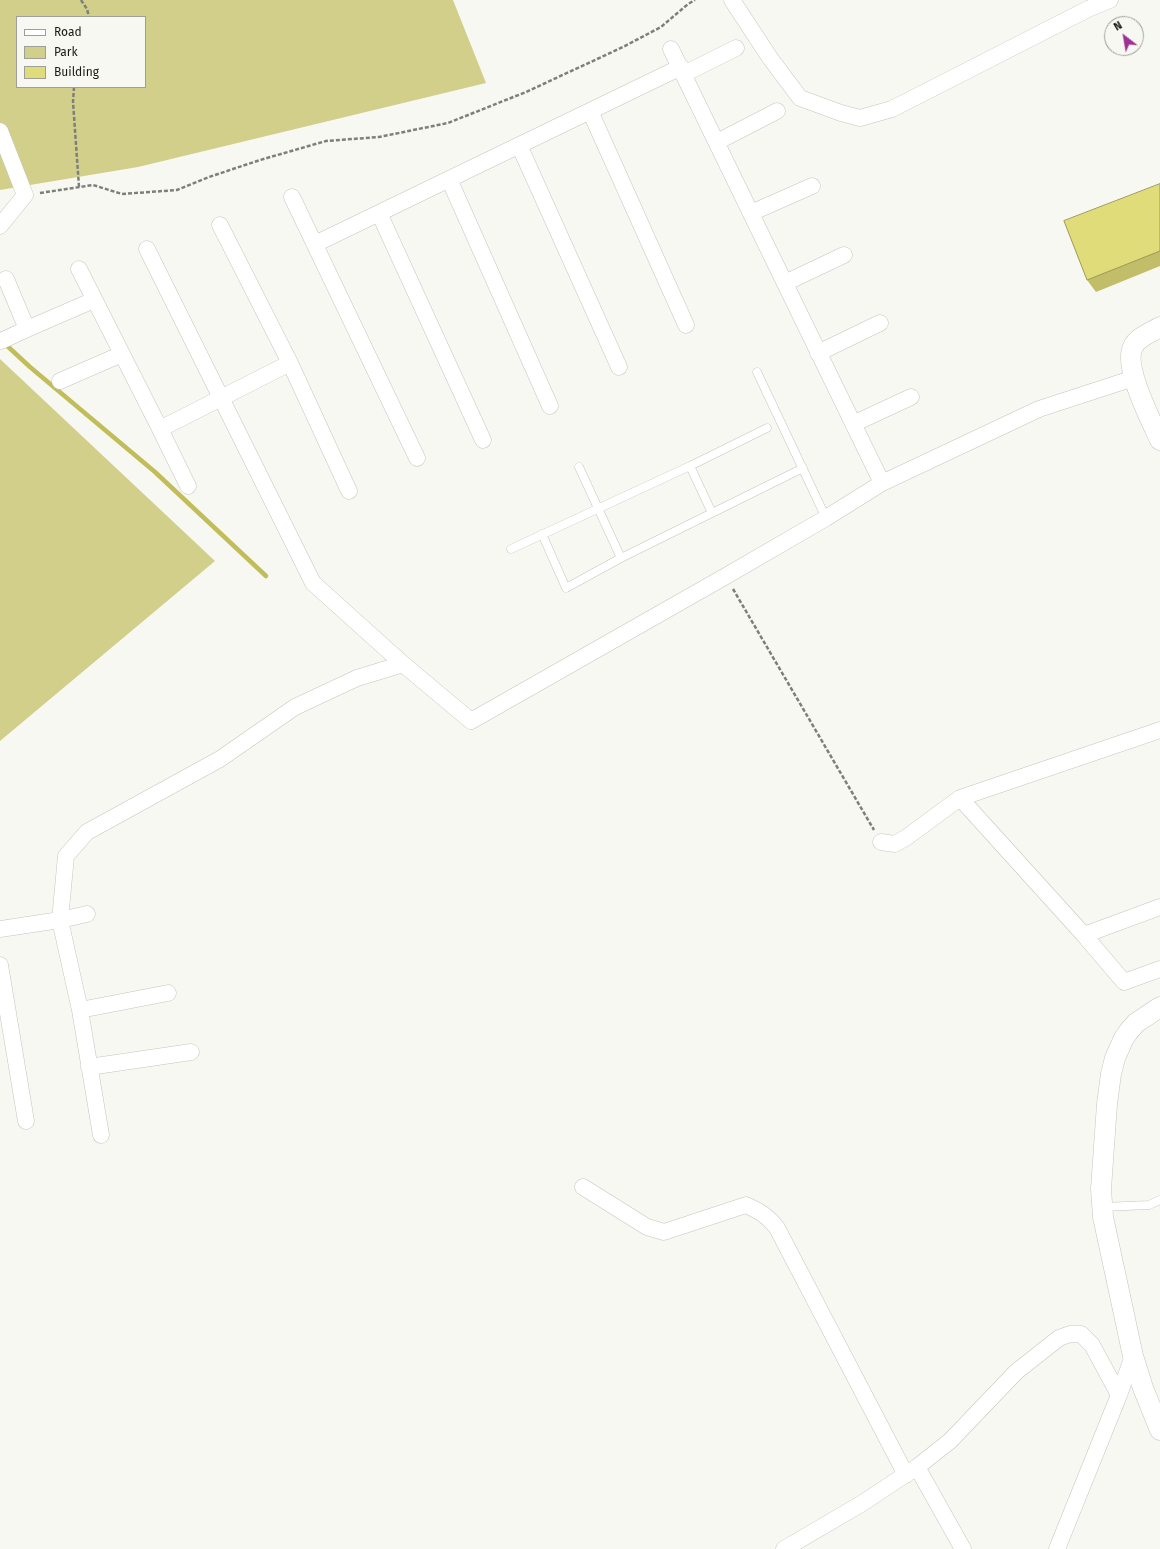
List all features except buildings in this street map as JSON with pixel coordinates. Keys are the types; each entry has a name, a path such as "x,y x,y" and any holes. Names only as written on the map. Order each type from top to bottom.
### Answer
{"street":[{"path":"732,0 770,58 800,98 841,113 860,118 892,109 1088,9 1110,0"},
{"path":"315,244 590,111 736,48"},
{"path":"671,49 882,483"},
{"path":"590,111 686,325"},
{"path":"717,142 777,111"},
{"path":"0,131 25,195 0,226"},
{"path":"520,145 619,367"},
{"path":"450,179 550,406"},
{"path":"751,213 812,186"},
{"path":"292,197 417,458"},
{"path":"379,214 483,440"},
{"path":"220,225 290,363 349,491"},
{"path":"147,248 313,583 403,664 471,721 726,576 826,518 882,483 1039,409 1134,378"},
{"path":"785,283 844,255"},
{"path":"79,269 188,486"},
{"path":"6,279 27,329"},
{"path":"1,341 94,300"},
{"path":"818,352 880,323"},
{"path":"1158,430 1134,378 1131,364 1132,347 1136,341 1160,327"},
{"path":"60,382 122,354"},
{"path":"160,429 290,363"},
{"path":"853,424 911,397"},
{"path":"101,1135 80,1010 60,920 66,856 87,832 220,759 296,707 357,678 403,664"},
{"path":"881,842 895,844 907,837 960,798 1160,730"},
{"path":"960,798 1084,935 1124,982 1160,969"},
{"path":"1084,935 1160,907"},
{"path":"0,929 60,920 87,914"},
{"path":"0,964 26,1121"},
{"path":"80,1010 168,993"},
{"path":"1160,1007 1136,1023 1124,1038 1115,1058 1107,1104 1101,1189 1103,1217 1133,1356 1143,1388 1160,1430"},
{"path":"90,1067 191,1052"},
{"path":"583,1187 647,1227 664,1232 746,1205 761,1212 769,1218 777,1228 911,1471 963,1549"},
{"path":"784,1549 861,1504 911,1471 950,1441 1016,1372 1060,1338 1070,1334 1081,1334 1092,1345 1119,1395"},
{"path":"1057,1549 1119,1395 1133,1356"}],"lane":[{"path":"757,372 826,518"},
{"path":"511,549 690,466 767,428"},
{"path":"690,466 712,513"},
{"path":"579,467 621,558"},
{"path":"542,534 566,588 621,558 803,468"},
{"path":"1102,1207 1149,1205 1160,1200"}],"path":[{"path":"81,0 87,9 89,16"},
{"path":"25,195 93,185 122,194 177,190 253,162 326,141 379,137 448,123 526,92 624,47 661,27 688,4 695,0"},
{"path":"74,88 73,102 79,187"},
{"path":"726,576 881,842"}],"green space":[{"path":"0,0 453,0 486,83 138,167 0,190"},
{"path":"0,359 215,561 0,741"}],"waterway":[{"path":"4,343 30,367 155,472 266,576"}]}
